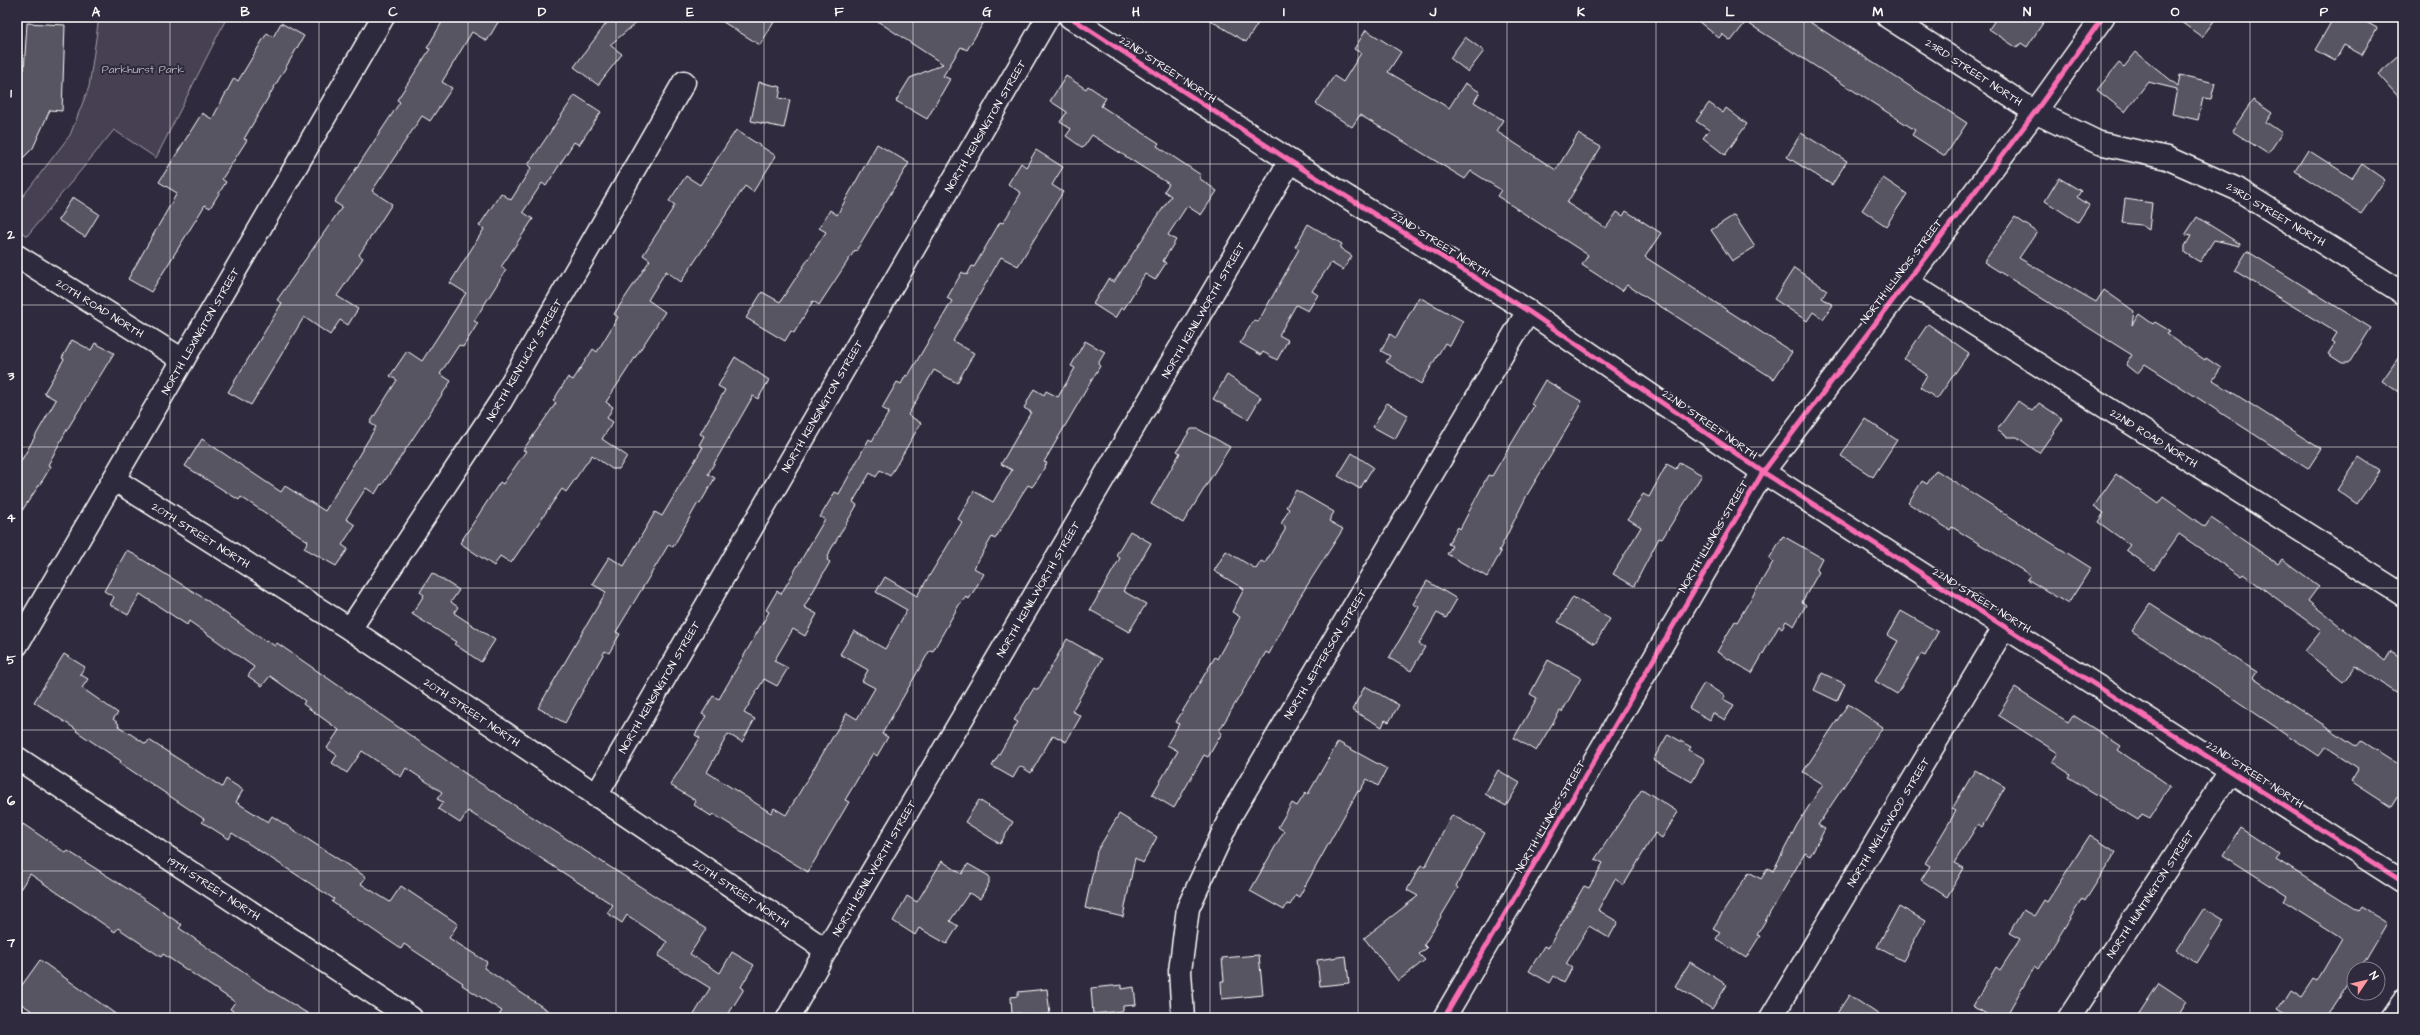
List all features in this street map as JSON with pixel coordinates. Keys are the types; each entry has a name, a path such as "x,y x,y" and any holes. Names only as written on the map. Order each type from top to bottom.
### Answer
{"street":[{"name":"NORTH LEXINGTON STREET","path":"17,645 115,480 183,360 383,17"},
{"name":"NORTH KENSINGTON STREET","path":"596,796 1048,17"},
{"name":"22ND STREET NORTH","path":"1070,17 1290,161 1528,311 1762,472 2231,770 2403,882"},
{"name":"23RD STREET NORTH","path":"1888,17 2035,112 2099,143 2167,158 2237,189 2403,293"},
{"name":"NORTH ILLINOIS STREET","path":"1444,1018 1762,472 2035,112 2103,17"},
{"name":"NORTH KENTUCKY STREET","path":"350,629 501,401 684,82"},
{"name":"NORTH KENILWORTH STREET","path":"788,1018 826,950 1290,161"},
{"name":"20TH ROAD NORTH","path":"17,256 183,360"},
{"name":"22ND ROAD NORTH","path":"1906,281 2403,595"},
{"name":"NORTH JEFFERSON STREET","path":"1183,1018 1180,971 1188,908 1232,813 1528,311"},
{"name":"20TH STREET NORTH","path":"115,480 350,629 826,950"},
{"name":"NORTH INGLEWOOD STREET","path":"1772,1018 2005,626"},
{"name":"19TH STREET NORTH","path":"17,758 411,1018"},
{"name":"NORTH HUNTINGTON STREET","path":"2069,1018 2231,770"},
{"path":"2392,1018 2403,1002"}],"green space":[{"name":"Parkhurst Park","path":"99,17 227,17 156,158 114,130 27,236 17,229 17,204 70,135 89,87"}],"building":[{"path":"445,17 501,17 487,41 472,32 442,82 452,88 430,121 422,116 372,191 392,204 359,255 363,258 337,296 358,309 348,325 340,320 330,335 304,317 251,405 228,392 282,303 277,300 342,207 334,202 400,102 397,100 430,49 427,48"},
{"path":"611,17 643,17 610,45 622,54 598,85 574,67"},
{"path":"715,17 777,17 760,45"},
{"path":"871,17 987,17 967,50 961,47 943,76 950,79 927,119 896,101 910,78 943,64"},
{"path":"1205,17 1262,17 1246,42"},
{"path":"1693,17 1802,17 1967,123 1945,156 1912,135 1915,130 1746,22 1731,41 1722,34 1719,38"},
{"path":"1997,17 2047,17 2027,47 2021,43 2017,48 1989,29"},
{"path":"2174,17 2217,17 2202,37"},
{"path":"2334,17 2357,17 2377,28 2362,55 2344,45 2335,61 2315,50"},
{"path":"27,23 65,25 62,111 50,110 33,148 17,164 18,72 24,70"},
{"path":"281,23 304,36 244,139 247,140 222,179 226,182 210,208 205,205 151,292 128,279 177,193 159,182 202,113 212,119 234,78 238,81 267,33 273,37"},
{"path":"1366,30 1401,52 1388,72 1449,108 1465,83 1480,92 1474,102 1503,120 1496,131 1556,170 1578,134 1601,147 1567,203 1606,228 1617,212 1623,216 1626,211 1661,233 1645,257 1792,352 1774,379 1627,285 1622,291 1582,265 1588,255 1497,196 1501,190 1471,171 1465,179 1360,115 1352,127 1316,104 1334,76 1343,82 1361,53 1354,49"},
{"path":"1465,37 1484,51 1468,72 1450,58"},
{"path":"2136,52 2178,86 2180,75 2215,83 2211,99 2203,98 2198,120 2172,114 2177,89 2148,82 2125,112 2097,90 2119,63 2124,67"},
{"path":"2403,52 2403,102 2378,74"},
{"path":"1066,76 1086,89 1088,86 1106,98 1101,106 1159,143 1157,146 1201,175 1199,178 1217,191 1201,215 1187,206 1168,235 1176,240 1163,261 1166,263 1155,280 1145,274 1124,309 1121,308 1115,318 1093,304 1108,279 1114,282 1171,196 1164,191 1169,184 1092,135 1083,148 1066,136 1071,129 1060,122 1067,112 1050,101"},
{"path":"759,82 781,87 779,98 790,100 784,128 751,121"},
{"path":"575,95 601,112 579,145 574,142 546,186 542,183 523,212 533,219 501,267 506,270 474,321 478,323 463,347 459,345 440,374 451,381 382,485 381,484 375,494 366,488 346,519 355,525 342,545 348,549 336,566 304,548 308,541 241,497 239,500 185,466 202,439 281,492 285,486 325,511 376,427 370,423 397,380 390,376 407,351 422,361 466,293 450,283 484,229 479,226 501,193 511,200 531,168 528,165"},
{"path":"2253,100 2272,113 2266,122 2282,133 2268,154 2232,131"},
{"path":"1709,103 1723,113 1726,108 1747,124 1725,155 1703,138 1709,130 1696,121"},
{"path":"736,130 776,156 753,192 745,186 681,282 666,271 648,300 665,312 606,402 613,407 607,418 613,422 602,439 627,456 619,469 612,469 592,455 566,492 562,489 511,563 500,556 494,566 460,543 500,482 503,484 526,451 523,450 556,403 553,401 568,377 573,380 593,349 597,352 618,317 614,314 650,260 643,255 675,205 669,201 686,176 700,185"},
{"path":"1801,133 1847,161 1832,185 1787,157"},
{"path":"877,144 909,163 856,251 855,250 819,305 813,301 794,333 791,331 785,341 746,318 762,292 780,302 826,232 819,228 830,210 837,215"},
{"path":"1036,150 1063,167 1052,185 1063,192 1018,266 1001,257 953,341 974,353 957,383 934,370 908,415 921,423 890,476 880,470 876,477 870,473 853,502 857,505 830,551 827,560 830,562 804,607 817,614 805,636 793,629 774,661 788,668 777,686 764,679 744,713 755,719 742,742 728,734 707,772 771,813 774,808 786,815 847,713 857,719 875,688 862,681 868,670 840,654 854,631 885,649 907,610 876,592 885,577 917,596 962,522 958,519 974,491 993,502 1012,470 1001,464 1031,412 1024,408 1034,389 1044,395 1046,391 1058,397 1075,368 1071,366 1085,341 1105,352 1098,364 1100,366 1044,462 1047,463 1038,479 1032,487 1028,485 995,539 992,537 974,568 984,574 969,599 966,597 959,605 933,651 930,650 882,734 888,737 877,756 873,753 845,800 849,802 808,872 713,814 711,816 694,805 696,801 670,785 700,738 695,735 706,716 702,714 713,696 719,699 769,612 766,610 777,591 781,594 825,519 820,517 835,492 839,494 869,439 872,441 889,412 882,408 897,382 901,384 906,375 908,376 952,301 947,298 962,272 967,275 972,266 974,267 1000,222 1003,223 1021,193 1008,184 1021,163 1026,167"},
{"path":"2308,150 2352,178 2362,164 2385,180 2361,214 2295,171"},
{"path":"1883,178 1907,194 1886,226 1862,210"},
{"path":"2059,178 2081,191 2077,197 2089,205 2078,222 2045,201"},
{"path":"73,197 99,214 85,237 58,220"},
{"path":"2125,199 2152,203 2149,230 2141,225 2122,223"},
{"path":"1734,215 1755,247 1732,261 1711,230"},
{"path":"2015,217 2037,232 2019,258 2096,302 2104,290 2134,311 2132,325 2139,314 2153,324 2155,322 2170,331 2167,334 2205,360 2206,358 2221,368 2213,380 2321,449 2308,469 2145,364 2137,374 2126,365 2132,355 1984,262"},
{"path":"2197,217 2240,244 2240,246 2214,240 2200,262 2185,253 2185,246 2191,236 2185,235"},
{"path":"1308,224 1342,244 1340,248 1352,256 1343,270 1331,263 1312,291 1318,295 1308,311 1296,305 1279,335 1288,340 1277,360 1263,352 1261,355 1240,343 1254,320 1258,322 1299,249 1295,247"},
{"path":"2247,251 2371,328 2349,363 2342,363 2328,354 2335,343 2332,341 2337,333 2235,271"},
{"path":"1794,268 1827,290 1822,298 1833,305 1823,319 1813,312 1807,321 1774,299"},
{"path":"1419,297 1463,321 1450,346 1445,343 1421,384 1386,362 1390,356 1381,351 1390,334 1396,338"},
{"path":"1928,324 1969,353 1937,399 1920,387 1927,375 1904,359"},
{"path":"72,340 91,350 95,343 114,353 65,433 48,465 51,466 44,478 17,518 17,468 56,400 44,393 64,359 62,358"},
{"path":"2403,351 2403,395 2382,381"},
{"path":"735,357 769,380 758,399 753,396 708,474 715,478 700,504 698,503 673,547 669,544 616,632 620,634 609,653 605,651 565,723 538,708 606,592 592,584 609,557 624,566 655,512 662,516 703,447 699,445 704,436 700,434 725,390 718,386"},
{"path":"1227,375 1261,397 1248,419 1213,399"},
{"path":"1545,380 1581,401 1580,407 1527,495 1499,551 1501,552 1487,577 1447,554 1452,546 1448,544 1458,527 1460,529 1488,475 1492,476 1534,406 1531,404"},
{"path":"2018,401 2032,411 2039,403 2063,419 2039,453 2017,437 2007,437 1997,430"},
{"path":"1387,403 1408,415 1395,439 1373,427"},
{"path":"1865,419 1897,440 1873,477 1841,456"},
{"path":"1191,429 1198,429 1230,447 1183,523 1151,504 1180,453 1177,451"},
{"path":"1352,453 1373,467 1360,489 1338,476"},
{"path":"2359,457 2380,471 2357,504 2337,490"},
{"path":"1679,462 1702,475 1662,539 1659,538 1634,586 1613,574 1641,527 1628,519 1643,494 1649,497 1667,464 1676,469"},
{"path":"1936,470 2091,568 2068,604 2027,579 2030,575 1952,527 1950,530 1908,503 1922,481 1927,484"},
{"path":"2116,474 2158,504 2163,497 2205,527 2211,518 2278,564 2282,559 2319,586 2308,601 2385,661 2391,651 2403,659 2403,697 2356,666 2343,682 2305,651 2321,631 2243,574 2241,577 2179,534 2154,570 2126,550 2130,545 2098,522 2104,513 2094,506"},
{"path":"1296,490 1334,512 1329,521 1343,529 1296,603 1269,654 1266,652 1219,731 1222,733 1208,757 1204,755 1174,808 1152,795 1178,751 1167,745 1179,724 1176,722 1215,657 1217,659 1240,617 1232,612 1244,589 1214,571 1226,551 1256,569 1261,561 1265,563 1285,530 1285,526 1281,524 1289,509 1286,507"},
{"path":"1130,531 1151,543 1123,591 1146,604 1129,632 1090,610 1120,558 1116,555"},
{"path":"1783,536 1822,558 1816,570 1819,572 1802,602 1806,605 1794,626 1786,621 1782,628 1779,626 1752,673 1717,652 1773,562 1769,559"},
{"path":"127,550 205,599 265,641 266,640 275,646 277,643 466,774 706,929 690,954 720,973 732,952 754,965 741,987 744,989 726,1018 692,1018 710,988 658,956 667,942 627,915 622,923 607,913 613,905 468,811 460,823 438,809 443,802 437,799 442,792 406,768 401,777 362,751 347,773 332,763 337,755 327,748 339,730 303,704 305,701 270,676 262,686 248,676 254,667 189,621 187,625 140,594 128,615 110,605 114,597 104,591"},
{"path":"432,573 459,590 451,602 458,607 454,613 495,640 481,662 454,644 456,642 412,614 424,595 420,592"},
{"path":"1427,581 1457,599 1446,618 1437,613 1419,644 1425,647 1411,671 1389,658 1419,607 1413,604"},
{"path":"1573,597 1610,619 1595,644 1558,622"},
{"path":"2150,604 2257,672 2253,678 2357,747 2362,741 2403,767 2403,788 2391,807 2351,781 2359,768 2326,747 2319,756 2132,631"},
{"path":"1901,611 1938,632 1925,656 1921,654 1897,694 1875,681 1898,641 1887,635"},
{"path":"1067,639 1102,659 1072,711 1081,716 1066,742 1053,735 1031,773 1020,766 1013,778 992,766 1018,722 1014,720 1034,688 1038,690"},
{"path":"64,654 85,667 80,674 88,679 82,688 118,713 113,719 119,724 118,726 146,744 149,740 222,787 226,779 243,790 236,802 268,822 272,816 366,877 361,884 390,902 401,886 458,924 449,938 487,962 484,968 559,1018 497,1018 502,1011 462,985 463,983 404,944 401,949 332,902 334,899 232,833 229,839 202,822 204,819 120,763 121,761 34,702"},
{"path":"1548,660 1581,678 1562,712 1560,711 1536,751 1514,738 1537,698 1530,694"},
{"path":"1822,673 1845,684 1837,701 1814,690"},
{"path":"1704,683 1725,696 1723,699 1734,705 1725,720 1713,713 1710,720 1689,708"},
{"path":"1365,686 1399,705 1389,722 1385,720 1382,727 1352,710"},
{"path":"2015,688 2068,722 2073,715 2121,746 2118,750 2170,786 2150,818 2142,814 2138,820 2068,777 2070,774 2052,762 2058,753 1998,715"},
{"path":"1848,704 1883,727 1818,825 1825,829 1810,856 1805,853 1757,935 1760,936 1746,958 1716,939 1720,932 1713,928 1749,872 1761,879 1768,868 1773,871 1797,825 1823,784 1803,772"},
{"path":"1668,734 1691,747 1689,750 1705,759 1692,782 1653,760"},
{"path":"1338,742 1387,769 1378,786 1367,779 1359,792 1358,791 1299,897 1296,895 1290,905 1287,904 1284,910 1250,891 1284,831 1278,827 1292,803 1297,806 1306,792 1308,794"},
{"path":"1498,770 1520,783 1506,806 1485,794"},
{"path":"1975,770 2005,787 1982,827 1978,824 1954,863 1964,868 1947,897 1921,880 1930,866 1925,863 1956,811 1952,809"},
{"path":"1642,789 1678,812 1662,838 1655,833 1624,885 1615,879 1598,910 1618,922 1609,938 1589,926 1566,964 1572,968 1564,982 1554,976 1550,983 1529,971 1544,946 1548,948 1584,886 1589,888 1603,863 1595,859"},
{"path":"979,800 1013,822 1000,844 965,822"},
{"path":"1119,814 1157,837 1143,863 1135,858 1123,917 1085,908 1097,851"},
{"path":"1452,815 1485,833 1456,886 1458,888 1424,945 1427,948 1419,954 1425,960 1398,981 1364,938 1418,896 1407,890 1421,865 1425,867"},
{"path":"23,824 66,853 68,851 139,896 182,925 179,928 263,986 315,1018 245,1018 230,1009 235,1002 163,954 161,957 118,928 115,932 30,874 17,894 17,834"},
{"path":"2240,828 2280,854 2276,859 2358,911 2361,907 2387,923 2365,961 2346,961 2346,986 2325,1018 2292,1018 2278,1009 2290,990 2301,997 2313,979 2317,981 2342,938 2284,901 2287,896 2223,855"},
{"path":"2090,835 2116,852 2085,901 2082,899 2039,969 2035,966 2005,1018 1993,1018 1973,1006 1996,967 2000,970 2020,939 2009,933 2023,910 2034,916 2044,900 2047,902"},
{"path":"942,861 962,874 968,864 989,876 989,883 980,899 969,893 950,921 958,926 947,944 919,928 915,935 893,921 907,896 917,902"},
{"path":"1899,906 1925,921 1903,961 1877,947"},
{"path":"2204,908 2224,920 2197,963 2177,950"},
{"path":"1259,955 1263,995 1222,999 1221,981 1224,981 1222,958"},
{"path":"1346,956 1349,983 1320,986 1317,960"},
{"path":"40,960 121,1018 48,1018 43,1014 41,1017 17,1001 17,992"},
{"path":"1690,962 1727,985 1712,1009 1675,986"},
{"path":"2159,983 2186,1001 2175,1018 2136,1018"},
{"path":"1122,985 1122,989 1134,987 1136,1005 1123,1006 1123,1011 1093,1014 1091,988"},
{"path":"1047,989 1050,1014 1020,1017 1020,1013 1012,1014 1011,997 1018,996 1018,992"},
{"path":"1849,995 1884,1018 1834,1018"}],"cycle path":[{"path":"1070,17 1290,161 1528,311 1763,472 2403,882"},
{"path":"1444,1018 1763,472 2035,112 2103,17"}]}
